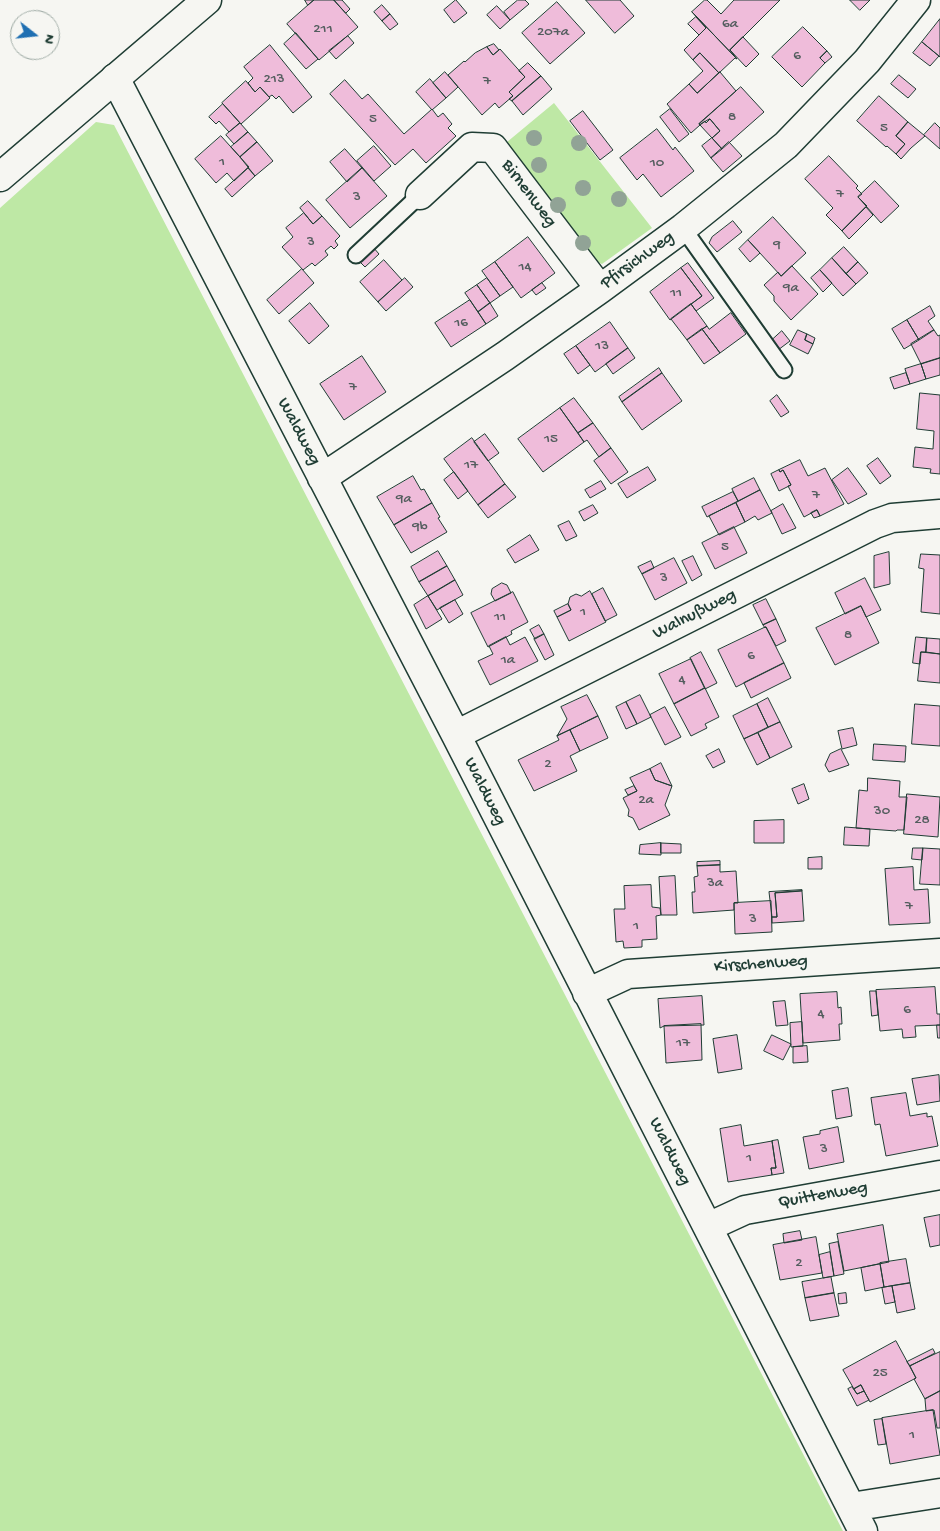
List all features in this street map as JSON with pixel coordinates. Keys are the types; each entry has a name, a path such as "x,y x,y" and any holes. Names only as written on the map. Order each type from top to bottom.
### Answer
{"street":[{"path":"0,177 207,0"},
{"name":"Pfirsichweg","path":"322,478 600,290 683,228 786,146 867,61 916,0"},
{"name":"Waldweg","path":"115,78 456,735 863,1531"},
{"name":"Birnenweg","path":"420,195 472,147 493,148 600,290"},
{"name":"Walnußweg","path":"456,735 875,524 892,518 940,514"},
{"name":"Kirschenweg","path":"587,993 628,974 940,953"},
{"name":"Quittenweg","path":"708,1227 745,1210 940,1176"},
{"path":"851,1507 940,1493"}],"lane":[{"path":"356,255 420,195"},
{"path":"683,228 784,370"}],"green space":[{"path":"554,103 652,228 602,264 585,257 501,147"},
{"path":"96,122 114,125 843,1531 0,1531 0,208"}],"building":[{"path":"305,0 314,0 308,5"},
{"path":"314,0 334,0 358,27 319,60 287,24"},
{"path":"334,0 342,0 350,9 346,13"},
{"path":"456,0 467,13 454,23 444,10"},
{"path":"518,0 525,0 529,4 510,20 504,12"},
{"path":"586,0 620,0 634,16 615,33"},
{"path":"705,0 721,14 734,0 780,0 730,50 737,59 692,12"},
{"path":"850,0 870,0 860,10"},
{"path":"557,2 585,33 550,64 522,33"},
{"path":"382,5 390,14 382,21 374,12"},
{"path":"497,6 510,20 500,29 487,15"},
{"path":"692,12 737,59 735,58 719,73 700,53 693,60 684,50 706,28"},
{"path":"390,14 398,24 390,30 382,21"},
{"path":"696,17 706,28 699,35 688,24"},
{"path":"940,19 940,57 922,42"},
{"path":"803,27 827,51 820,58 825,63 802,87 772,57"},
{"path":"296,33 318,59 306,69 284,44"},
{"path":"348,36 354,43 336,59 329,51"},
{"path":"743,37 759,54 746,67 730,50"},
{"path":"922,42 939,56 930,66 913,53"},
{"path":"494,44 499,50 493,55 487,47"},
{"path":"270,45 312,97 293,113 279,96 276,99 272,95 269,97 260,87 255,92 248,83 253,78 244,67"},
{"path":"487,47 493,55 500,49 525,77 509,92 513,96 499,108 495,103 482,115 448,75 475,53"},
{"path":"827,51 832,57 825,63 820,58"},
{"path":"700,53 719,73 697,93 689,84 703,71 693,60"},
{"path":"528,63 541,76 512,101 509,99 513,96 509,92 525,77 519,71"},
{"path":"445,72 458,87 446,98 433,83"},
{"path":"720,72 736,91 691,133 667,104 689,84 697,93"},
{"path":"899,75 916,89 908,98 891,84"},
{"path":"541,76 552,89 523,115 512,101"},
{"path":"430,79 446,98 432,110 416,92"},
{"path":"345,80 362,99 368,94 404,134 432,109 438,117 443,113 452,124 448,128 456,136 426,163 413,149 395,165 330,94"},
{"path":"246,81 255,92 260,87 270,98 241,124 222,103"},
{"path":"741,87 764,112 722,149 712,138 720,131 710,119 706,123 705,121 699,124"},
{"path":"879,96 908,122 896,136 905,144 896,154 857,121"},
{"path":"223,104 240,123 229,132 219,121 216,124 209,117"},
{"path":"670,109 689,134 679,142 660,117"},
{"path":"583,111 613,150 600,160 570,121"},
{"path":"710,119 720,131 712,138 700,125"},
{"path":"908,122 925,136 901,159 896,154 905,144 896,136"},
{"path":"240,123 248,132 234,144 226,135"},
{"path":"935,123 940,128 940,149 924,135"},
{"path":"657,129 673,150 675,147 694,171 661,197 643,174 637,180 620,158"},
{"path":"248,132 257,142 240,157 231,147"},
{"path":"221,136 249,167 234,181 227,173 216,183 195,159"},
{"path":"712,138 722,149 711,158 702,146"},
{"path":"257,142 273,161 255,176 240,157"},
{"path":"729,142 742,156 723,172 711,158"},
{"path":"374,146 391,166 374,181 357,161"},
{"path":"345,149 362,168 347,182 330,162"},
{"path":"829,156 858,186 856,188 862,194 858,197 867,206 842,231 826,215 833,208 805,179"},
{"path":"248,168 255,176 232,197 225,189"},
{"path":"362,168 387,196 350,228 326,200"},
{"path":"875,181 899,206 881,223 858,197"},
{"path":"308,201 322,216 313,224 300,208"},
{"path":"866,207 873,215 849,239 842,231"},
{"path":"304,213 313,224 322,216 340,236 335,241 338,245 334,249 331,246 325,251 328,255 315,266 312,263 303,270 282,247 293,237 286,228"},
{"path":"773,217 806,253 781,276 748,240"},
{"path":"733,221 742,232 717,252 709,243 712,237"},
{"path":"528,237 555,273 521,298 495,262"},
{"path":"748,240 760,253 750,262 739,249"},
{"path":"373,247 379,254 365,267 358,260"},
{"path":"844,247 858,262 846,274 832,258"},
{"path":"832,258 856,284 843,296 820,270"},
{"path":"384,260 402,280 378,302 360,282"},
{"path":"495,262 513,287 500,296 482,271"},
{"path":"858,262 868,273 856,284 846,274"},
{"path":"688,263 714,298 696,311 691,304 702,296 681,268"},
{"path":"792,266 818,294 791,320 774,301 774,296 764,285 778,272 781,276"},
{"path":"681,268 702,296 670,320 650,292"},
{"path":"302,269 314,283 279,314 267,300"},
{"path":"820,270 832,283 823,292 811,278"},
{"path":"405,278 413,287 386,311 378,302"},
{"path":"487,278 500,296 490,303 477,285"},
{"path":"542,283 546,288 536,295 532,290"},
{"path":"477,285 490,303 478,312 465,293"},
{"path":"470,300 486,324 451,347 435,323"},
{"path":"310,303 329,326 309,344 289,321"},
{"path":"490,303 498,316 486,324 478,312"},
{"path":"691,304 707,326 687,340 671,319"},
{"path":"930,306 935,316 928,321 934,330 919,340 907,320"},
{"path":"731,313 746,334 720,353 702,329 707,326 709,329"},
{"path":"907,320 919,340 904,349 892,329"},
{"path":"610,322 628,348 595,372 576,346"},
{"path":"702,329 720,353 704,364 687,340"},
{"path":"798,330 807,334 805,340 813,344 808,354 790,345"},
{"path":"934,330 938,336 940,335 940,358 921,364 911,344"},
{"path":"782,331 790,341 778,350 771,341"},
{"path":"807,334 815,338 813,344 805,340"},
{"path":"576,346 590,365 578,374 564,354"},
{"path":"628,348 635,358 613,374 606,364"},
{"path":"362,356 386,392 344,420 320,384"},
{"path":"940,358 940,375 926,379 921,364"},
{"path":"921,364 926,379 910,384 905,369"},
{"path":"659,368 662,373 622,402 619,397"},
{"path":"662,373 682,401 642,430 622,402"},
{"path":"906,373 910,384 894,389 890,378"},
{"path":"920,393 940,395 940,474 930,473 931,469 913,467 915,447 933,449 934,431 917,429"},
{"path":"777,395 789,412 781,417 770,401"},
{"path":"574,398 593,423 578,433 560,408"},
{"path":"560,408 584,442 543,472 518,439"},
{"path":"593,423 611,448 599,457 587,440 584,442 578,433"},
{"path":"485,434 499,453 488,461 474,442"},
{"path":"472,438 505,484 478,505 444,459"},
{"path":"611,448 628,472 611,484 594,461"},
{"path":"878,458 891,476 880,484 867,466"},
{"path":"800,460 808,476 825,468 844,504 820,516 817,510 804,517 788,486 791,485 783,470 780,472 779,470"},
{"path":"648,467 656,480 627,498 618,484"},
{"path":"848,468 867,494 848,504 832,480"},
{"path":"779,470 780,472 783,470 791,485 779,491 771,474"},
{"path":"454,472 468,491 458,499 444,480"},
{"path":"413,476 421,490 424,489 432,503 394,525 377,497"},
{"path":"754,478 760,490 738,501 732,489"},
{"path":"601,481 606,489 590,498 585,490"},
{"path":"505,484 516,497 488,518 478,505"},
{"path":"760,490 772,513 758,520 755,516 745,522 736,503"},
{"path":"733,492 738,501 707,517 702,507"},
{"path":"432,503 440,517 438,518 447,532 411,553 394,525"},
{"path":"736,503 745,522 719,535 709,516"},
{"path":"783,504 796,528 782,534 771,511"},
{"path":"593,505 598,513 584,521 579,512"},
{"path":"817,510 820,516 814,518 811,513"},
{"path":"569,521 577,536 566,541 558,526"},
{"path":"734,527 747,553 715,569 702,543"},
{"path":"530,535 539,550 515,563 507,550"},
{"path":"438,551 447,566 419,582 411,567"},
{"path":"889,552 890,584 874,588 874,556"},
{"path":"921,554 940,555 940,614 921,612 924,569 919,568"},
{"path":"693,556 702,575 692,581 682,561"},
{"path":"674,558 687,583 655,600 642,574"},
{"path":"651,561 654,568 642,574 638,567"},
{"path":"447,566 455,580 428,596 419,582"},
{"path":"865,578 881,610 866,617 861,606 845,614 835,593"},
{"path":"455,580 463,595 437,610 428,596"},
{"path":"502,583 507,585 511,593 495,601 491,594 492,589"},
{"path":"603,588 617,615 605,621 592,594"},
{"path":"590,591 606,622 569,641 557,617 571,610 568,604 570,597 576,594 581,596"},
{"path":"513,592 528,622 511,631 512,634 488,647 471,613"},
{"path":"428,596 442,619 426,629 414,605"},
{"path":"766,599 776,619 763,625 753,605"},
{"path":"455,600 463,614 449,623 440,608"},
{"path":"568,604 571,610 557,617 554,611"},
{"path":"861,606 879,643 835,665 816,628"},
{"path":"776,619 786,641 776,646 763,625"},
{"path":"539,625 544,634 535,639 530,630"},
{"path":"766,627 784,663 736,687 718,650"},
{"path":"544,634 554,655 545,660 534,639"},
{"path":"506,637 510,645 525,637 538,661 490,685 478,661 493,654 489,646"},
{"path":"916,637 927,638 926,652 921,652 920,664 913,663"},
{"path":"927,638 940,639 940,654 926,652"},
{"path":"701,652 717,683 705,689 690,658"},
{"path":"921,652 940,654 940,683 918,681"},
{"path":"691,659 705,688 674,704 659,674"},
{"path":"784,663 791,678 751,698 744,683"},
{"path":"705,688 719,717 705,724 707,728 691,736 674,704"},
{"path":"587,695 598,716 557,736 567,719 561,707"},
{"path":"640,695 651,717 637,724 626,702"},
{"path":"768,698 780,722 768,727 757,704"},
{"path":"626,702 637,724 626,729 616,707"},
{"path":"757,704 768,727 744,739 733,716"},
{"path":"915,704 940,706 940,746 912,744"},
{"path":"665,707 681,737 665,745 650,715"},
{"path":"598,716 608,738 580,751 570,730"},
{"path":"780,722 792,747 770,758 758,733"},
{"path":"853,728 857,745 842,749 838,731"},
{"path":"570,730 580,751 570,756 577,771 534,791 518,760 559,740 557,736"},
{"path":"758,733 770,758 757,765 744,739"},
{"path":"874,744 906,746 905,762 873,760"},
{"path":"719,749 725,762 713,768 706,756"},
{"path":"841,749 849,765 829,772 825,765 830,754"},
{"path":"661,763 672,786 655,780 650,769"},
{"path":"650,769 655,780 672,786 665,805 670,815 639,830 633,818 628,816 629,810 623,798 637,791 630,778"},
{"path":"868,778 900,781 899,797 907,797 904,830 856,828 859,790 867,791"},
{"path":"804,784 809,799 798,804 792,789"},
{"path":"634,786 637,791 628,795 625,790"},
{"path":"907,794 940,797 938,837 904,834"},
{"path":"784,820 784,843 754,843 754,821"},
{"path":"845,827 870,829 869,846 844,845"},
{"path":"661,843 681,844 681,853 661,853"},
{"path":"661,843 661,855 639,854 640,845"},
{"path":"913,848 923,848 922,860 912,859"},
{"path":"923,848 940,849 940,885 920,884"},
{"path":"822,857 822,869 808,869 808,858"},
{"path":"720,861 720,865 697,866 697,862"},
{"path":"720,865 720,872 736,871 738,903 734,903 734,910 693,913 692,892 695,892 694,877 698,876 697,866"},
{"path":"913,867 914,890 928,889 930,923 889,925 885,869"},
{"path":"675,876 677,915 661,915 659,877"},
{"path":"651,885 652,907 660,908 661,915 656,916 657,939 642,940 642,947 624,948 623,941 616,942 614,909 625,909 624,886"},
{"path":"802,890 775,893 777,917 772,917 769,892"},
{"path":"802,891 804,921 772,923 772,917 777,917 775,893"},
{"path":"771,901 772,932 735,934 734,903"},
{"path":"935,987 937,1014 940,1014 940,1025 915,1026 916,1037 903,1038 902,1029 880,1031 876,990"},
{"path":"870,991 876,991 878,1015 872,1016"},
{"path":"837,992 838,1008 841,1007 842,1024 839,1024 840,1040 803,1043 800,994"},
{"path":"702,996 704,1025 664,1026 660,1028 658,999"},
{"path":"785,1001 788,1025 776,1026 773,1002"},
{"path":"802,1022 803,1046 791,1047 790,1023"},
{"path":"701,1024 702,1060 666,1063 664,1026"},
{"path":"937,1025 940,1025 940,1038 938,1038"},
{"path":"737,1035 742,1069 718,1073 713,1039"},
{"path":"772,1035 791,1044 783,1060 764,1051"},
{"path":"807,1046 808,1062 793,1063 793,1047"},
{"path":"939,1075 940,1101 917,1105 912,1079"},
{"path":"848,1088 852,1116 836,1119 832,1091"},
{"path":"906,1093 910,1116 927,1113 927,1117 932,1116 938,1146 886,1156 880,1124 875,1125 871,1098"},
{"path":"741,1125 744,1146 772,1141 776,1168 771,1168 772,1175 728,1182 720,1129"},
{"path":"838,1127 844,1162 809,1169 803,1137 820,1134 820,1131"},
{"path":"778,1140 784,1173 772,1175 771,1168 776,1168 772,1141"},
{"path":"940,1215 940,1245 930,1247 924,1218"},
{"path":"883,1225 889,1262 844,1271 837,1234"},
{"path":"800,1231 802,1240 784,1243 783,1234"},
{"path":"816,1237 822,1273 780,1280 773,1245"},
{"path":"838,1242 844,1274 834,1276 829,1244"},
{"path":"830,1252 834,1276 823,1278 819,1255"},
{"path":"906,1259 910,1283 884,1287 880,1263"},
{"path":"880,1264 884,1287 865,1291 861,1268"},
{"path":"831,1277 834,1293 805,1298 802,1282"},
{"path":"910,1283 915,1309 897,1313 892,1286"},
{"path":"892,1286 895,1302 885,1304 882,1288"},
{"path":"834,1293 839,1316 810,1321 805,1298"},
{"path":"846,1293 847,1303 839,1304 838,1294"},
{"path":"896,1341 916,1378 870,1402 861,1385 854,1389 843,1370"},
{"path":"933,1349 935,1353 910,1366 907,1362"},
{"path":"940,1352 940,1391 925,1399 914,1379 916,1378 910,1366"},
{"path":"861,1385 864,1391 857,1394 854,1389"},
{"path":"852,1387 857,1394 864,1391 869,1400 857,1406 848,1389"},
{"path":"940,1391 940,1428 937,1428 934,1410 926,1411 925,1399"},
{"path":"933,1410 940,1455 890,1464 882,1418"},
{"path":"882,1419 886,1444 878,1445 874,1420"}]}
